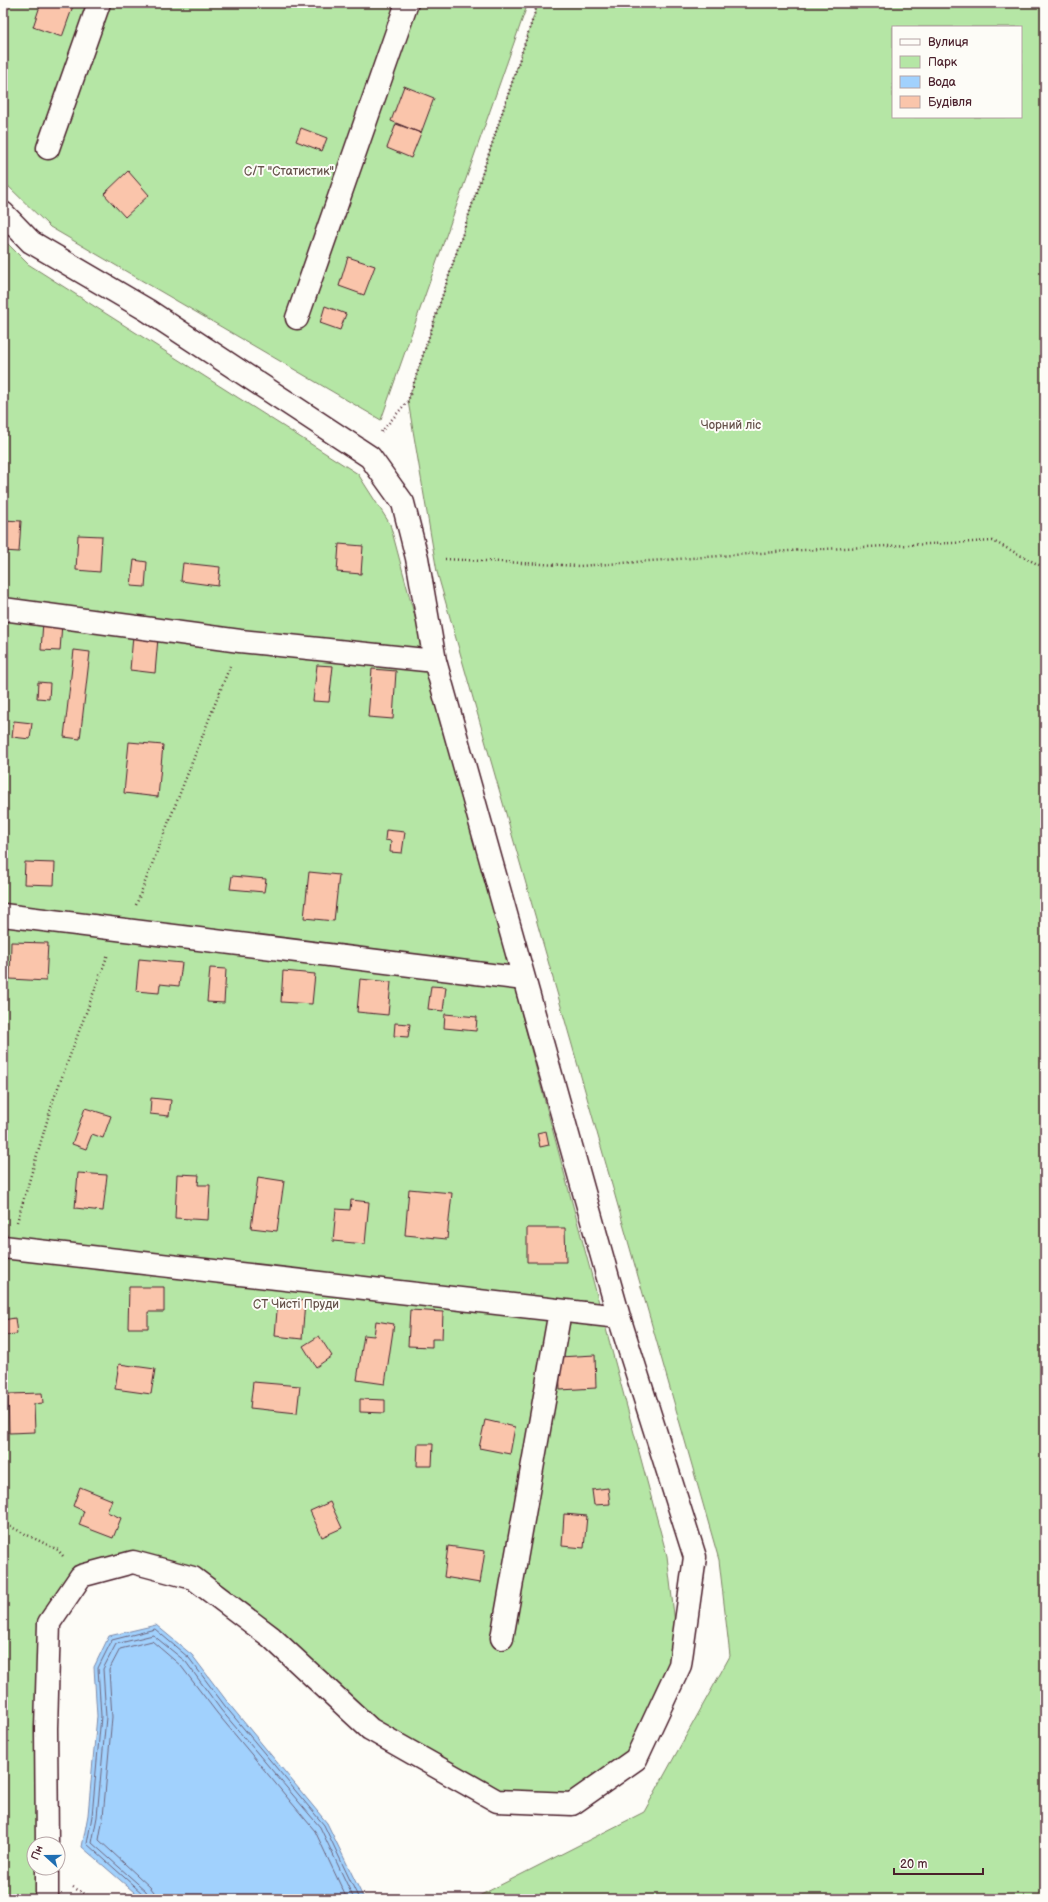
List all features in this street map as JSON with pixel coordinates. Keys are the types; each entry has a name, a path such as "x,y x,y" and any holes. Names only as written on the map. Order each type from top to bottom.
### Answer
{"street":[{"path":"48,148 99,3"},
{"path":"297,318 408,3"},
{"path":"3,213 31,242 147,310 370,457 402,503 417,558 435,661 619,1317 695,1556 680,1664 636,1759 572,1804 497,1801 370,1730 271,1637 193,1578 132,1562 81,1576 49,1623 46,1728 47,1836"},
{"path":"3,609 240,641 435,661"},
{"path":"3,915 524,979"},
{"path":"3,1247 619,1317"},
{"path":"502,1638 560,1311"},
{"path":"47,1876 47,1899"}],"path":[{"path":"363,452 408,401 538,3"},
{"path":"417,558 580,566 803,550 994,541 1045,568"},
{"path":"3,1523 58,1550 81,1576"}],"green space":[{"name":"С/Т \"Статистик\"","path":"3,3 528,3 381,420 50,227 3,181"},
{"name":"Чорний ліс","path":"538,3 1045,3 1045,1899 473,1899 644,1812 730,1656 719,1560 437,572 408,401"},
{"name":"СТ Чисті Пруди","path":"3,239 28,264 358,474 390,524 667,1556 680,1665 636,1759 572,1804 497,1801 370,1729 193,1578 132,1562 81,1576 49,1623 47,1836 26,1836 26,1876 47,1876 47,1899 3,1899"}],"water":[{"path":"156,1625 192,1655 229,1704 327,1823 364,1899 142,1899 82,1847 88,1815 97,1716 94,1667 109,1636"}],"building":[{"path":"41,3 74,3 62,37 33,27"},
{"path":"404,86 434,98 421,133 391,121"},
{"path":"396,124 421,133 411,158 387,148"},
{"path":"301,128 327,138 322,151 296,141"},
{"path":"128,171 149,195 125,217 104,194"},
{"path":"348,257 375,266 364,295 339,286"},
{"path":"325,306 346,314 340,330 320,323"},
{"path":"3,520 21,521 19,552 3,551"},
{"path":"78,535 102,536 100,572 76,570"},
{"path":"339,544 363,546 361,574 337,572"},
{"path":"134,560 147,562 145,587 131,586"},
{"path":"183,563 220,567 218,586 181,581"},
{"path":"43,622 62,623 60,651 41,650"},
{"path":"133,636 158,638 155,673 130,670"},
{"path":"74,650 90,652 80,739 64,737"},
{"path":"317,665 333,666 329,702 313,701"},
{"path":"372,669 396,671 393,719 368,717"},
{"path":"38,682 50,683 49,699 37,698"},
{"path":"14,721 32,723 30,739 12,737"},
{"path":"129,742 163,745 158,797 124,793"},
{"path":"386,830 405,832 402,853 390,852 391,841 385,840"},
{"path":"25,862 55,863 54,885 24,884"},
{"path":"309,872 339,875 334,921 304,918"},
{"path":"232,876 266,879 264,892 230,889"},
{"path":"11,942 48,943 46,981 10,979"},
{"path":"139,959 182,963 179,986 160,984 159,993 136,991"},
{"path":"210,968 226,969 224,1003 207,1002"},
{"path":"283,971 315,974 312,1004 281,1002"},
{"path":"360,979 391,982 388,1015 357,1012"},
{"path":"431,986 446,987 443,1011 428,1009"},
{"path":"445,1014 477,1017 476,1031 444,1028"},
{"path":"395,1023 410,1024 408,1037 394,1036"},
{"path":"151,1098 171,1100 169,1116 150,1114"},
{"path":"85,1108 111,1116 103,1138 92,1134 86,1149 72,1144"},
{"path":"546,1131 549,1145 540,1147 537,1133"},
{"path":"78,1173 107,1175 103,1211 75,1208"},
{"path":"177,1174 199,1175 198,1185 210,1185 208,1220 175,1218"},
{"path":"258,1177 284,1181 277,1231 251,1228"},
{"path":"409,1189 452,1193 447,1239 405,1235"},
{"path":"351,1200 369,1202 365,1244 333,1241 336,1209 350,1210"},
{"path":"527,1228 565,1228 566,1262 527,1262"},
{"path":"129,1287 164,1287 164,1312 148,1312 148,1328 128,1328"},
{"path":"278,1298 305,1301 302,1339 275,1336"},
{"path":"410,1310 443,1312 442,1339 432,1339 432,1347 408,1346"},
{"path":"15,1318 17,1334 4,1335 3,1320"},
{"path":"376,1321 394,1324 385,1384 357,1380 364,1335 374,1336"},
{"path":"319,1336 332,1356 316,1367 303,1346"},
{"path":"595,1355 596,1388 560,1390 559,1357"},
{"path":"119,1364 155,1369 151,1394 115,1389"},
{"path":"253,1382 300,1386 297,1413 250,1408"},
{"path":"42,1393 43,1403 34,1404 35,1432 9,1433 8,1394"},
{"path":"360,1399 385,1400 385,1413 360,1412"},
{"path":"485,1420 515,1427 510,1454 479,1448"},
{"path":"418,1444 433,1444 432,1466 417,1466"},
{"path":"80,1487 112,1500 107,1512 121,1518 113,1538 79,1525 84,1511 73,1506"},
{"path":"608,1488 610,1504 594,1505 592,1490"},
{"path":"330,1502 342,1528 322,1537 310,1511"},
{"path":"564,1514 587,1516 584,1548 562,1546"},
{"path":"448,1546 485,1551 480,1583 444,1577"}]}
